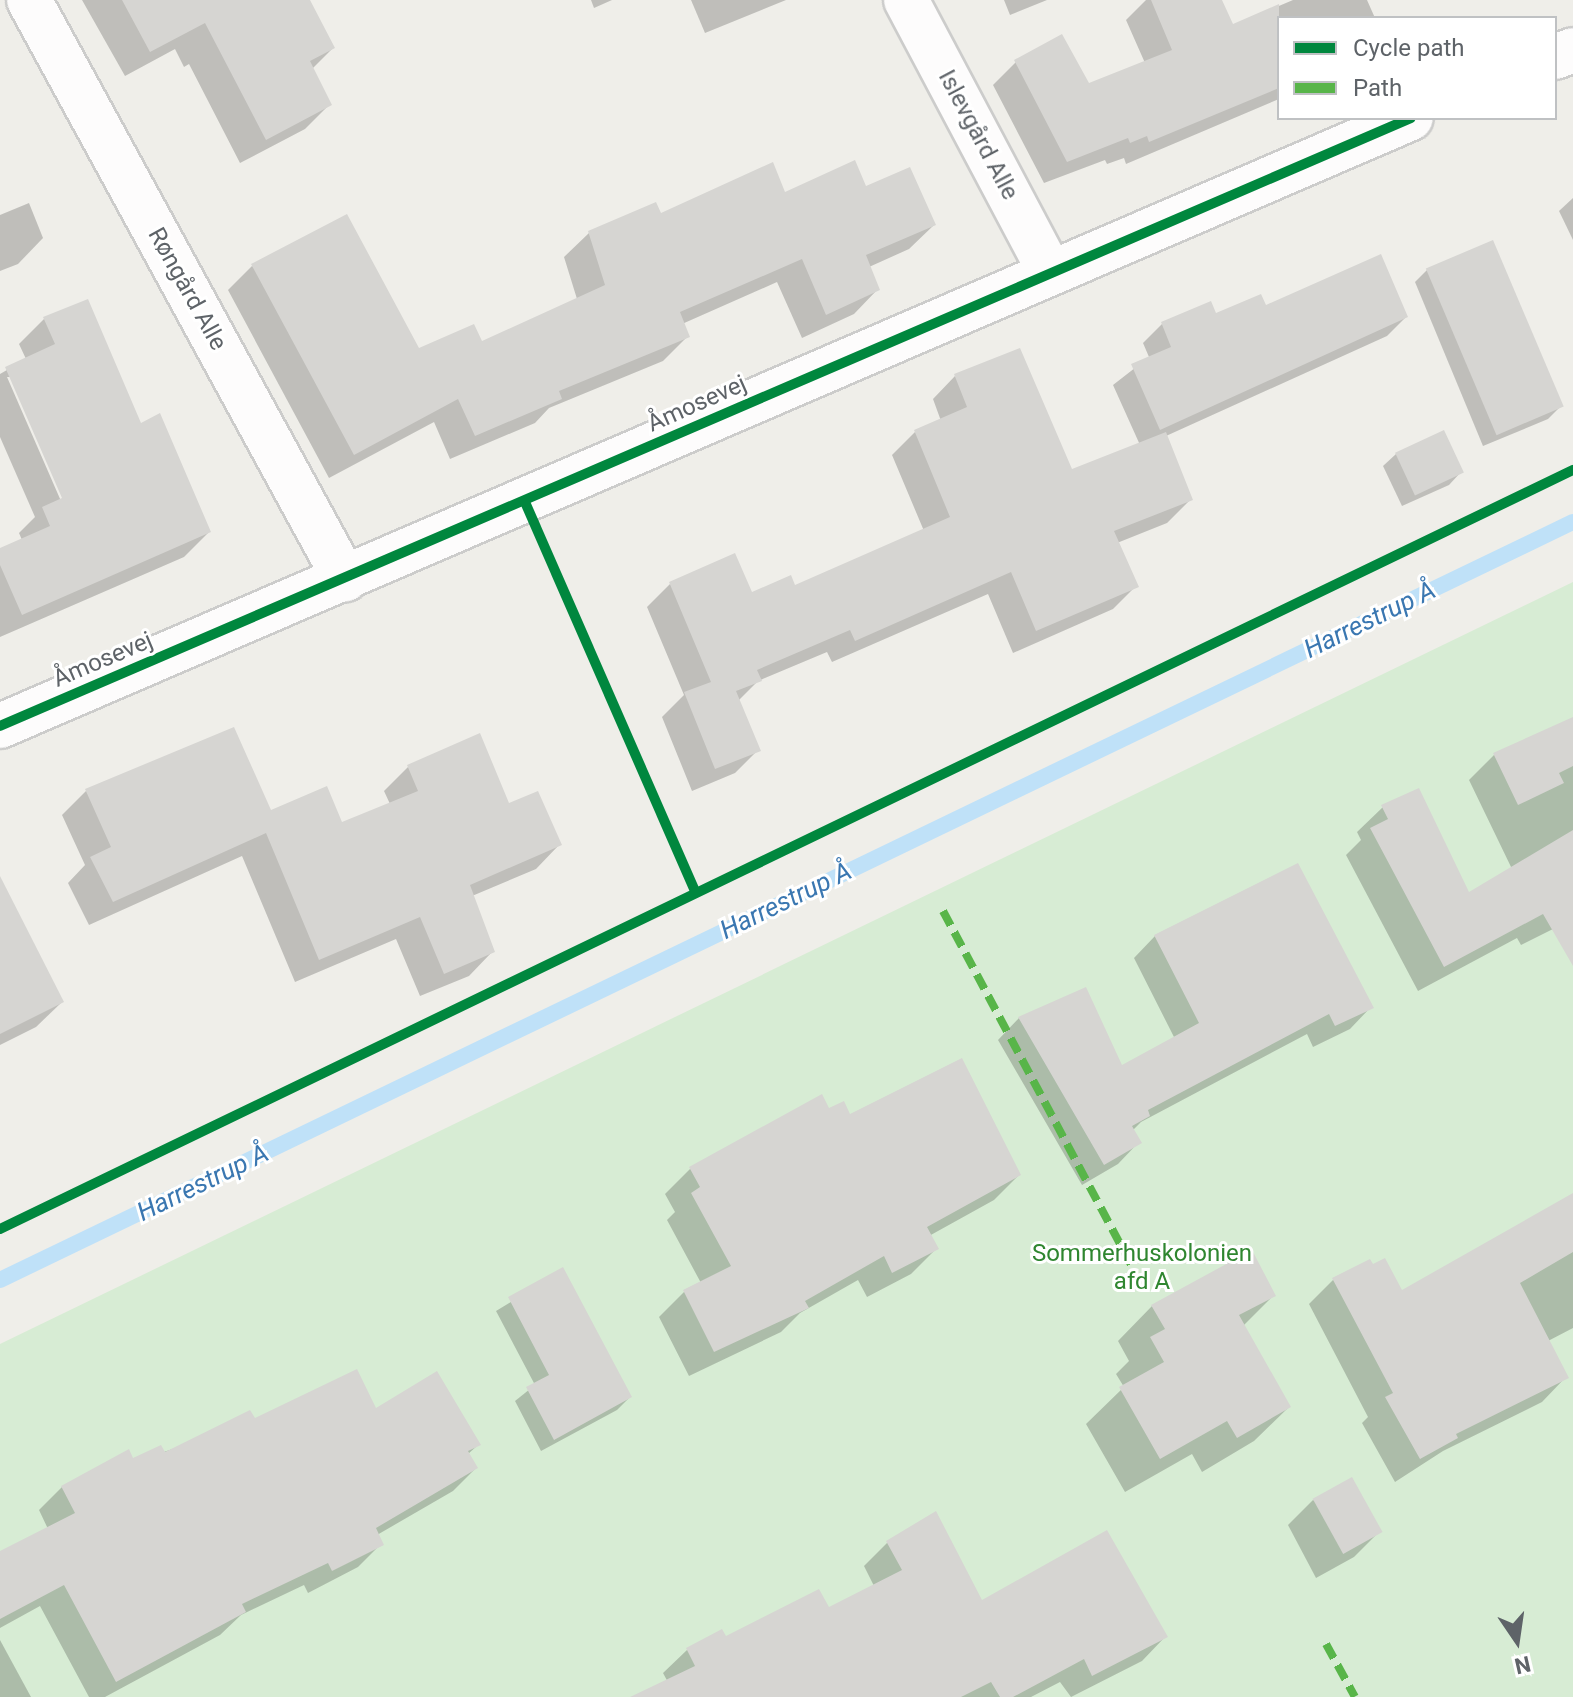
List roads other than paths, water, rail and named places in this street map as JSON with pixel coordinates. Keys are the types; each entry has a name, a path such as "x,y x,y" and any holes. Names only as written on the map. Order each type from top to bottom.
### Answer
{"street":[{"name":"Røngård Alle","path":"29,0 345,579"},
{"name":"Islevgård Alle","path":"906,0 1049,270"},
{"name":"Åmosevej","path":"0,726 345,579 1049,270 1406,120"}],"waterway":[{"name":"Harrestrup Å","path":"0,1280 1573,522"}],"park label":[{"name":"Sommerhuskolonien afd A","path":"1142,1268"}]}
